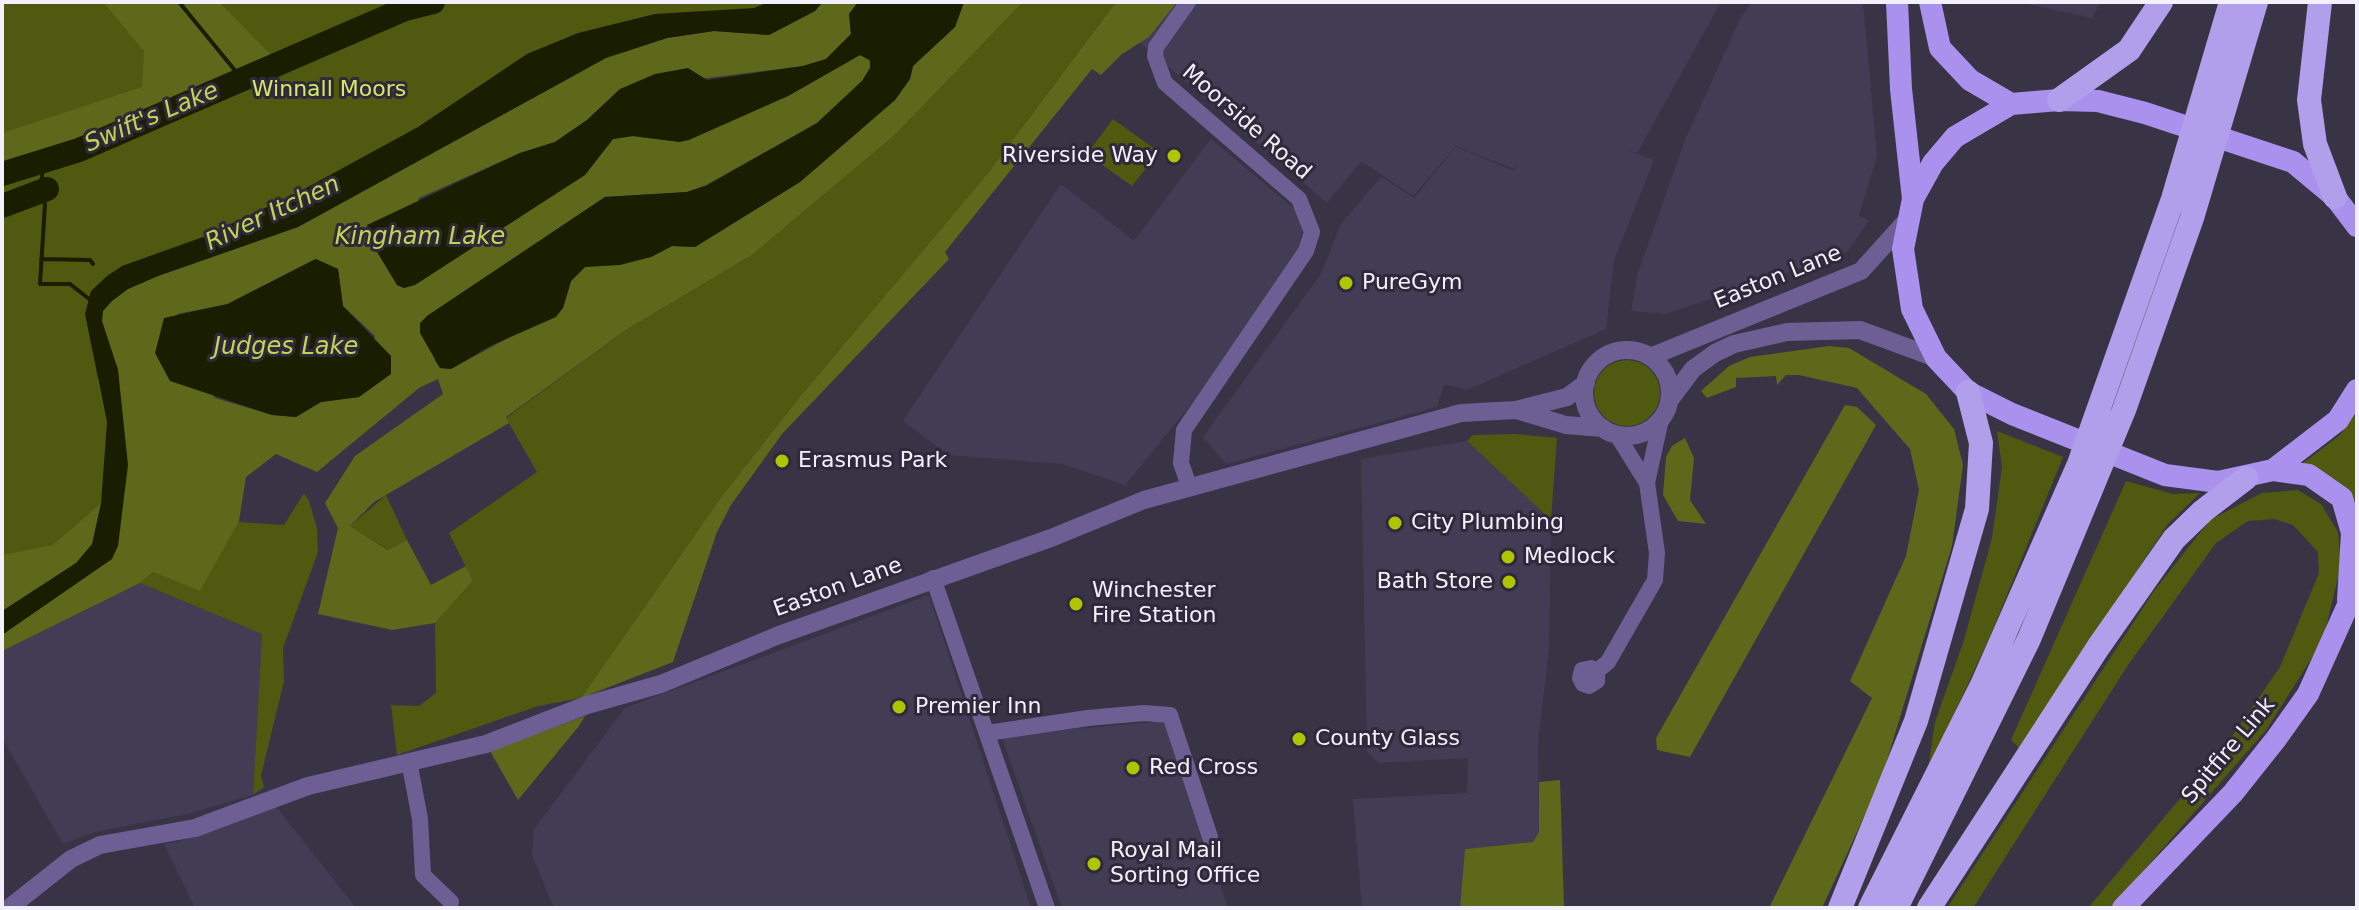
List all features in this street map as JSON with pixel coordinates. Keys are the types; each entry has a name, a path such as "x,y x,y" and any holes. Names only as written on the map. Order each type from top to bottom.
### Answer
{"highway":[{"path":"1897,2 1901,89 1913,199"},
{"path":"1930,2 1940,48 1970,80 2011,104"},
{"path":"2059,100 2129,50 2161,2"},
{"path":"1870,908 1982,685 2079,464 2173,199 2231,2"},
{"path":"1896,908 2029,639 2124,410 2192,218 2256,2"},
{"path":"2320,2 2309,100 2315,144 2335,197"},
{"path":"2357,226 2335,197 2293,162 2274,154 2098,101 2011,104 1955,137 1933,163 1913,199 1906,221 1904,277 1912,309 1936,358 1968,392 2039,426 2165,475 2218,482 2273,470 2338,420 2357,390"},
{"path":"1840,908 1916,721 1977,509 1981,443 1968,392"},
{"name":"Spitfire Link","path":"2273,470 2309,475 2342,498 2352,533 2347,609"},
{"path":"1929,908 2099,646 2174,539 2203,511 2246,478"},
{"name":"Spitfire Link","path":"2123,908 2233,793 2276,739 2308,694 2357,585"}],"street":[{"name":"Moorside Road","path":"1188,2 1156,47 1155,56 1165,83 1299,199 1312,232 1306,251 1184,430 1181,463 1189,486"},
{"name":"Easton Lane","path":"1650,357 1861,271 1906,221"},
{"name":"Easton Lane","path":"1669,401 1693,369 1715,353 1734,344 1787,332 1860,330 1936,358"},
{"path":"1597,671 1615,651 1655,580 1657,553 1647,483 1661,419 1669,401 1666,376 1650,357 1635,351 1606,356 1594,366 1586,383 1587,409 1610,432 1647,483"},
{"name":"Easton Lane","path":"9,908 53,871 84,852 134,837 182,830 226,818 308,786 486,744 575,710 661,684 779,635 1189,486 1461,413 1516,410 1567,397 1586,383"},
{"name":"Easton Lane","path":"1516,410 1566,425 1610,432"},
{"path":"1610,432 1646,432 1661,419"},
{"path":"933,578 1047,908"},
{"path":"987,733 1100,717 1144,713 1170,715 1210,837"},
{"path":"409,761 420,819 416,877 451,902"}],"shaded area":[{"path":"1132,2 1721,2 1637,153 1624,149 1654,160 1614,260 1606,329 1467,390 1444,384 1437,407 1226,464 1203,437 1321,274 1341,224 1381,177 1414,198 1456,147 1514,171 1519,161 1514,169 1456,146 1413,196 1361,161 1327,203 1116,22"},
{"path":"1752,2 1863,2 1877,156 1859,216 1869,220 1847,252 1666,314 1631,311 1637,276 1685,140 1741,17"},
{"path":"2019,2 2101,2 2092,18"},
{"path":"1211,139 1296,210 1302,225 1300,247 1193,402 1125,485 1062,464 949,455 903,421 1061,184 1134,241"},
{"path":"1467,441 1551,520 1549,649 1538,741 1539,832 1533,842 1465,849 1460,908 1362,908 1353,799 1467,793 1468,758 1379,763 1367,752 1361,459"},
{"path":"140,583 262,634 253,795 187,814 95,832 63,844 2,738 2,651"},
{"path":"929,595 1031,908 554,908 532,855 534,829 625,708"},
{"path":"1168,721 1228,908 1062,908 1001,735"},
{"path":"274,804 356,908 195,908 164,844 178,842"}],"green space":[{"name":"Winnall Moors","path":"2,2 794,2 693,20 144,273 108,383 115,505 2,622"},
{"path":"103,2 219,2 279,63 2,166 2,133 142,87 144,51"},
{"path":"823,2 858,2 849,14 851,34 826,59 803,66 620,89 587,120 555,142 520,153 419,198 394,278 397,285 404,288 585,175 613,139 633,136 680,142 788,96 860,55 870,61 870,68 862,81 817,123 706,185 687,192 605,197 427,316 435,361 440,368 451,369 563,308 571,281 585,267 651,257 672,246 695,247 800,182 895,100 910,79 913,66 955,27 964,2 1023,2 896,134 752,255 626,330 506,417 509,423 374,502 350,526 388,550 407,540 431,585 466,566 473,581 435,623 392,630 318,614 338,528 325,503 355,456 443,394 438,379 419,388 317,472 276,454 246,477 239,521 200,591 153,572 140,583 2,651 2,555 53,545 101,503 107,422 97,379 118,370 102,321 103,311 112,301 128,289 158,276 298,227 606,58 667,38 714,31 769,35 815,11","holes":["315,259 338,269 343,306 375,336 359,397 321,402 296,417 272,415 215,398 177,314 227,304"]},
{"path":"1023,2 1116,2 988,173 798,399 722,496 581,698 538,706 397,755 391,705 419,706 436,693 435,623 473,581 449,533 537,472 506,418 626,330 752,255 896,134"},
{"path":"1116,2 1177,2 1149,37 1122,54 1101,75 1092,69 945,252 949,259 782,434 731,505 717,532 673,662 581,698 722,496 798,399 988,173"},
{"path":"1113,119 1159,152 1132,186 1087,154"},
{"path":"1829,346 1849,348 1926,394 1954,429 1963,465 1952,546 1881,780 1822,908 1769,908 1872,698 1850,681 1906,556 1919,490 1910,449 1857,388 1786,375 1777,385 1776,376 1736,378 1736,387 1707,398 1701,391 1729,366 1750,357"},
{"path":"1627,360 1640,363 1650,370 1657,380 1660,393 1657,406 1650,416 1640,423 1627,426 1614,423 1604,416 1597,406 1594,393 1597,380 1604,370 1614,363"},
{"path":"1845,405 1857,407 1876,425 1690,757 1657,750 1656,738"},
{"path":"2357,412 2357,503 2335,481 2302,464 2340,435"},
{"path":"1997,431 2063,457 1989,639 1928,769 1935,722 1964,640 1992,538 2002,467"},
{"path":"1515,434 1557,438 1551,520 1467,441 1473,435"},
{"path":"1685,438 1694,458 1690,500 1706,524 1678,521 1663,495 1666,457 1672,446"},
{"path":"2126,481 2173,494 2200,493 2168,524 2019,748 2011,740"},
{"path":"2298,490 2321,504 2338,532 2341,565 2323,640 2267,729 2111,908 2088,908 2230,739 2280,667 2319,573 2318,552 2293,525 2274,519 2248,521 2216,543 2128,665 1973,908 1947,908 2154,591 2210,520 2262,493"},
{"path":"304,493 317,528 318,552 283,648 284,681 261,776 264,787 253,795 262,634 140,583 153,572 200,590 238,522 284,525"},
{"path":"386,495 407,540 389,550 350,526"},
{"path":"585,716 579,726 518,800 490,751"},
{"path":"1560,780 1564,908 1460,908 1465,849 1533,842 1539,832 1539,782"}],"water":[{"name":"River Itchen","path":"768,2 823,2 815,11 769,35 714,31 667,38 606,58 298,227 158,276 128,289 112,301 103,311 102,321 118,370 128,465 118,546 112,559 2,635 2,611 76,563 92,544 101,503 107,422 85,314 91,291 107,276 122,266 203,237 297,193 418,127 527,54 578,33 655,14 754,8"},
{"name":"Kingham Lake","path":"858,2 964,2 955,27 913,66 910,79 895,100 800,182 695,247 672,246 651,257 620,265 585,267 571,281 563,308 556,317 490,346 451,369 440,368 420,333 420,323 427,316 605,197 687,192 706,186 817,123 862,81 870,68 870,60 860,55 788,96 689,140 680,142 633,136 613,139 585,175 415,285 404,288 397,285 368,237 367,225 520,153 555,142 587,120 620,89 655,74 688,68 707,80 803,66 826,59 851,34 849,14"},
{"name":"Judges Lake","path":"316,259 338,269 343,306 391,356 391,374 359,397 321,402 296,417 272,415 170,381 155,353 164,318 228,304"}],"waterway":[{"path":"179,2 242,79"},
{"name":"Swift's Lake","path":"2,174 79,150 405,9 433,2"},
{"path":"41,191 43,162"},
{"path":"2,206 47,189"},
{"path":"45,204 40,284 70,284 93,302"},
{"path":"41,259 90,260 93,264"}],"place":[{"name":"Riverside Way","path":"1174,156"},
{"name":"PureGym","path":"1346,283"},
{"name":"Erasmus Park","path":"782,461"},
{"name":"City Plumbing","path":"1395,523"},
{"name":"Medlock","path":"1508,557"},
{"name":"Bath Store","path":"1509,582"},
{"name":"Winchester Fire Station","path":"1076,604"},
{"name":"Premier Inn","path":"899,707"},
{"name":"County Glass","path":"1299,739"},
{"name":"Red Cross","path":"1133,768"},
{"name":"Royal Mail Sorting Office","path":"1094,864"}]}
